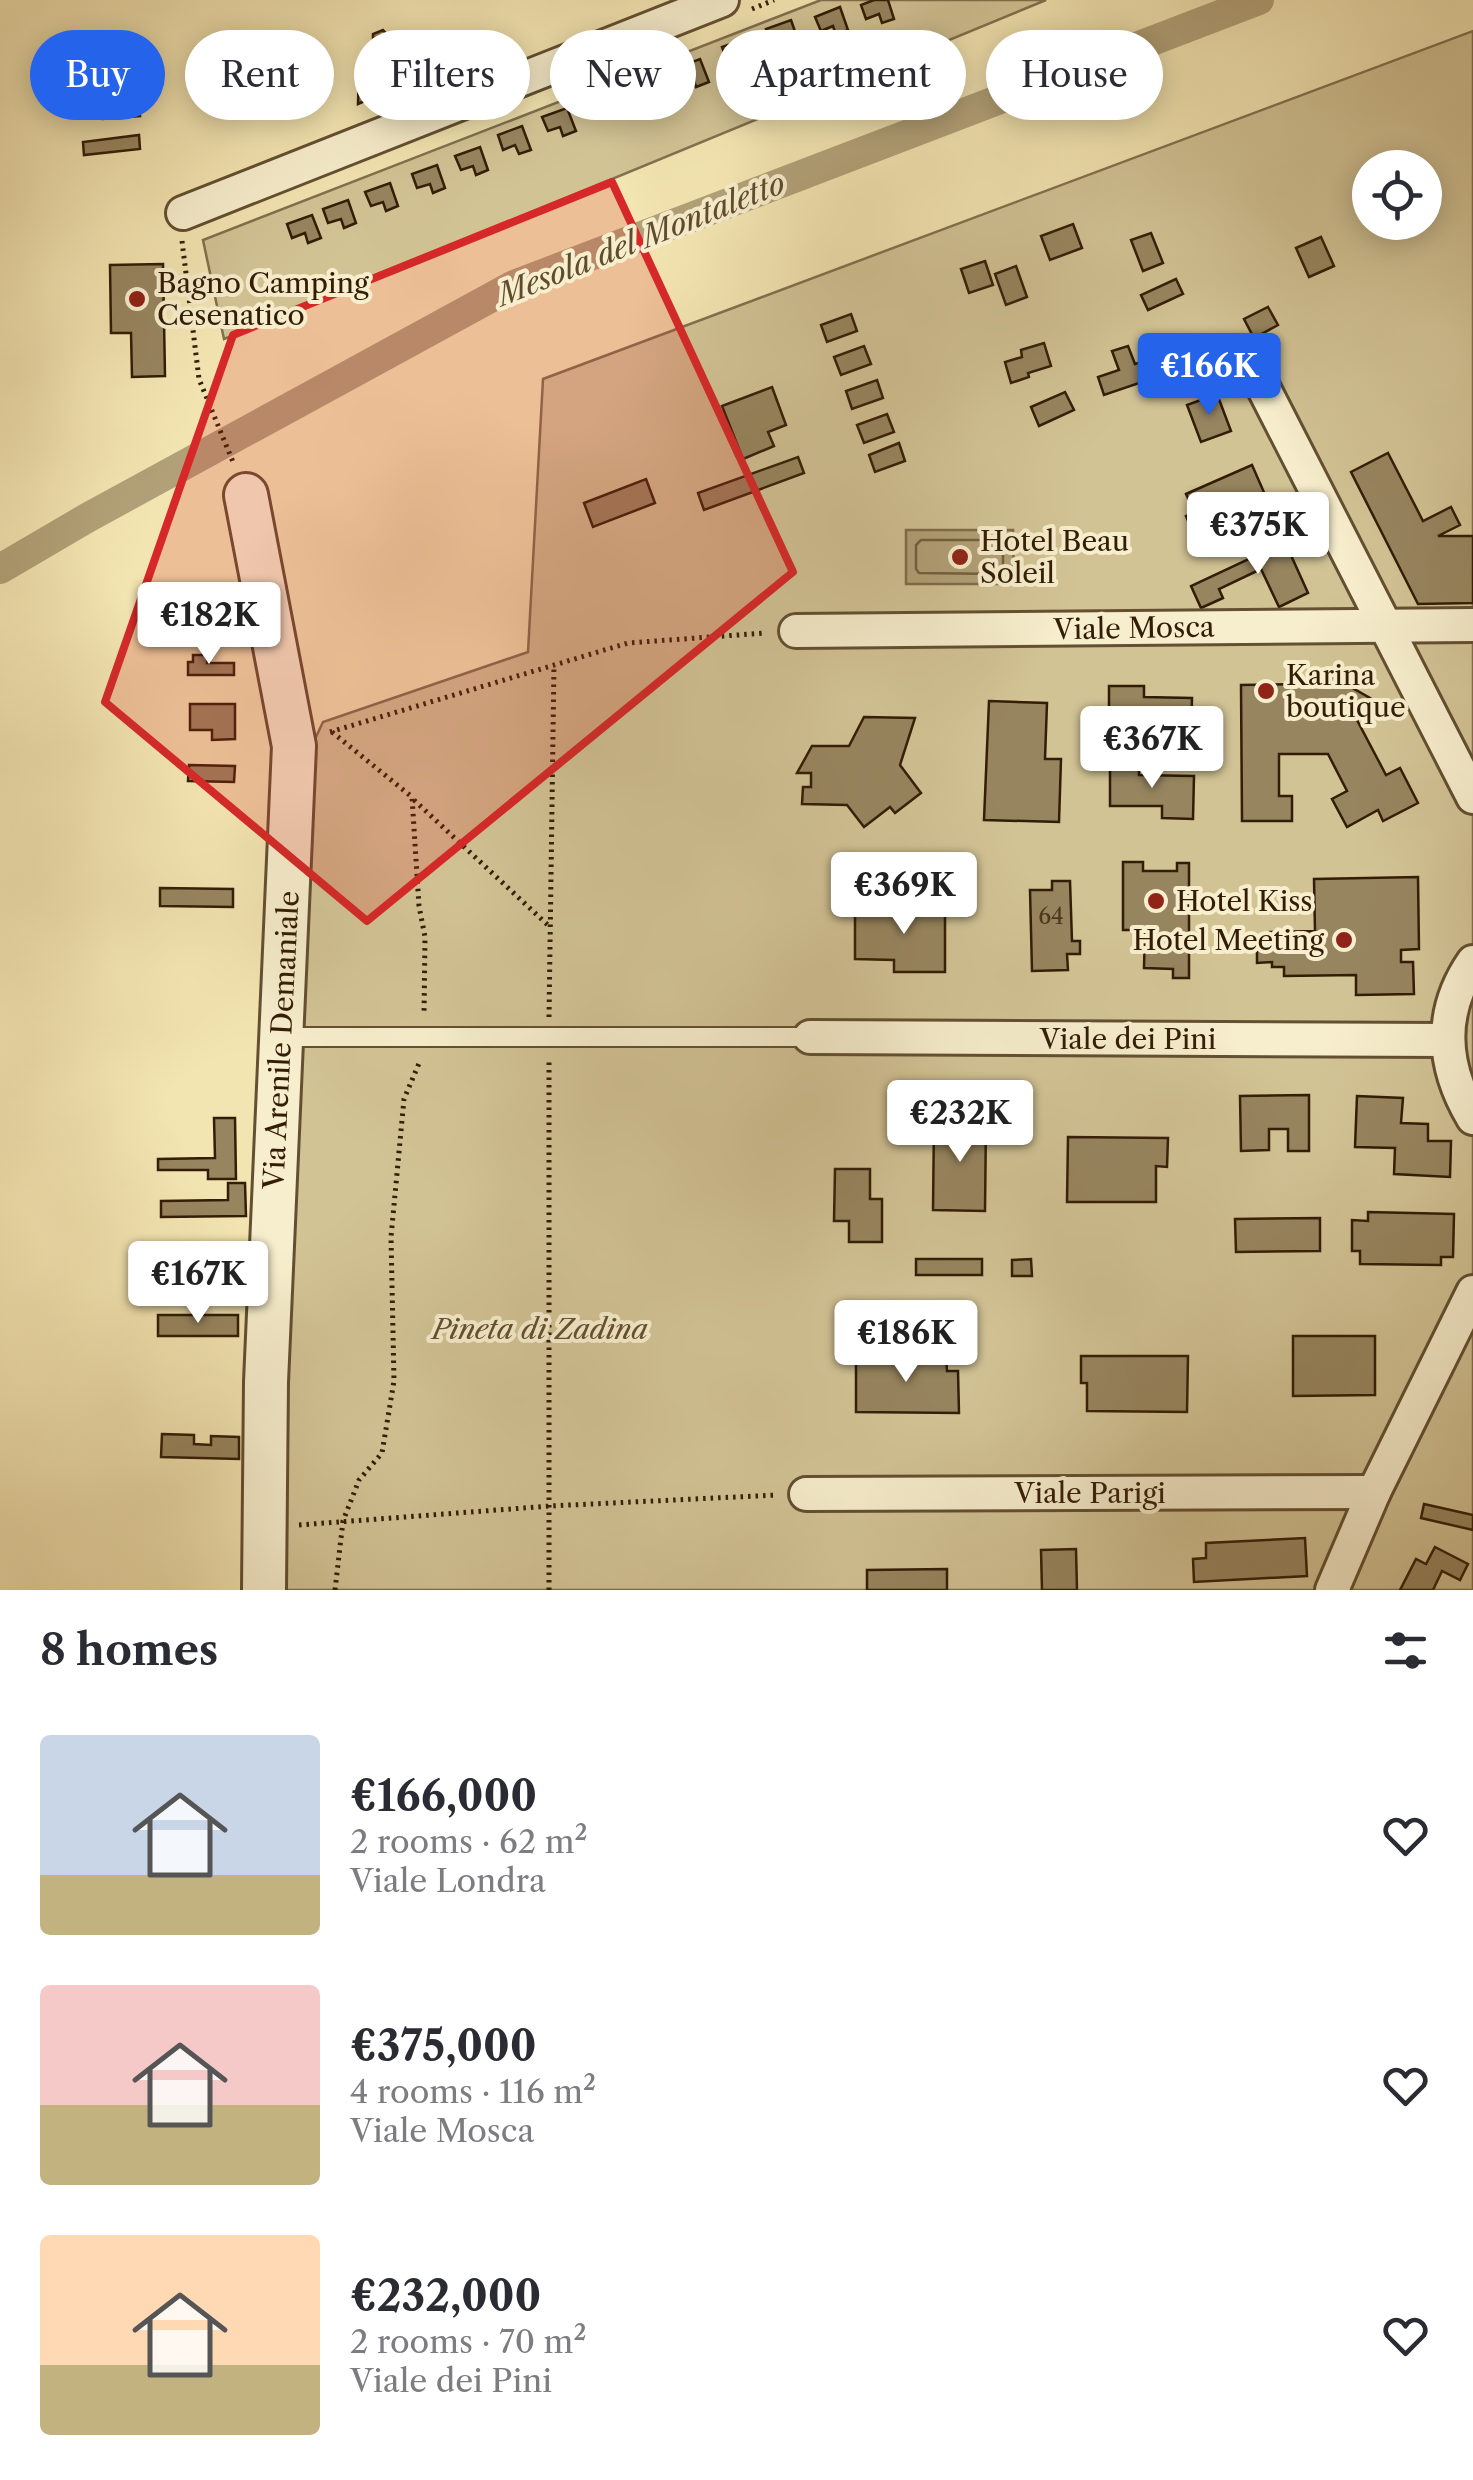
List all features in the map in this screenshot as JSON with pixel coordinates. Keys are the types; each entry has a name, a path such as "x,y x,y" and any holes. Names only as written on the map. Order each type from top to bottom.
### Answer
{"street":[{"path":"183,213 722,0"},
{"path":"1263,387 1473,797"},
{"name":"Via Arenile Demaniale","path":"246,495 294,746 266,1382 264,1590"},
{"name":"Viale Mosca","path":"796,631 1473,624"},
{"path":"1473,962 1453,1000 1447,1040 1453,1080 1473,1118"},
{"name":"Viale dei Pini","path":"810,1037 1447,1040"},
{"path":"1332,1590 1374,1492 1473,1292"},
{"name":"Viale Parigi","path":"806,1494 1374,1492"}],"lane":[{"path":"292,1037 810,1037"}],"path":[{"path":"183,213 181,232 199,378 246,495"},
{"path":"317,734 628,643 796,631"},
{"path":"549,1590 554,666"},
{"path":"332,732 412,798 550,928"},
{"path":"335,1590 344,1521 358,1480 382,1453 394,1380 390,1238 404,1100 420,1061 424,1038 425,936 419,906 412,798"},
{"path":"289,1526 550,1506 806,1494"}],"highlighted area":[{"path":"612,182 793,572 367,921 105,702 233,335"}],"green space":[{"path":"821,0 1046,0 966,33 744,30"},
{"name":"Pineta di Zadina","path":"1473,31 1473,1590 277,1590 308,754 323,722 528,652 543,379"},
{"path":"716,41 716,120 755,120 224,339 203,240 512,120 530,120 530,113 550,105 550,120 696,120 696,49"}],"water":[{"name":"Hotel Beau Soleil","path":"906,530 1013,530 1014,584 906,584"}],"building":[{"path":"888,0 894,19 882,23 879,14 866,19 861,5"},
{"path":"840,7 848,30 834,30 833,26 821,30 815,17"},
{"path":"791,20 794,30 766,30"},
{"path":"700,59 709,82 696,87 696,60"},
{"path":"550,114 550,120 572,120 576,131 563,136 560,127 548,131 542,117"},
{"path":"522,126 531,150 519,154 515,145 503,150 498,135"},
{"path":"139,135 140,149 84,155 83,142"},
{"path":"480,147 488,170 476,175 473,166 461,170 455,156"},
{"path":"437,165 445,188 433,193 430,184 417,188 412,174"},
{"path":"390,183 398,206 386,211 383,202 371,206 365,192"},
{"path":"348,200 356,223 344,228 341,219 328,223 323,209"},
{"path":"312,215 321,238 308,243 305,233 292,238 287,224"},
{"path":"1073,224 1082,248 1050,260 1041,236"},
{"path":"1151,233 1163,263 1143,271 1131,240"},
{"path":"1321,237 1334,266 1309,277 1296,248"},
{"path":"985,261 993,285 969,293 961,269"},
{"name":"Bagno Camping Cesenatico","path":"163,264 165,376 132,377 131,333 111,333 110,265"},
{"path":"1016,266 1027,297 1006,305 995,274"},
{"path":"1176,279 1183,294 1148,310 1141,295"},
{"path":"1268,307 1278,325 1254,338 1244,319"},
{"path":"851,314 857,331 827,342 821,325"},
{"path":"1044,343 1051,366 1011,383 1005,362 1022,357 1021,350"},
{"path":"864,346 871,364 841,375 834,357"},
{"path":"1128,346 1135,364 1145,361 1151,379 1104,395 1098,377 1119,370 1112,351"},
{"path":"877,380 883,398 852,409 846,391"},
{"path":"772,387 786,425 768,432 774,446 743,459 722,406"},
{"path":"1065,392 1074,410 1039,426 1031,407"},
{"path":"1217,394 1231,431 1201,442 1187,405"},
{"path":"887,414 894,432 864,443 857,425"},
{"path":"899,443 905,461 875,472 869,455"},
{"path":"1388,453 1423,521 1451,507 1460,525 1438,536 1473,536 1473,603 1418,604 1351,472"},
{"path":"798,457 804,473 704,510 698,493"},
{"path":"1252,465 1270,506 1196,539 1186,516 1194,512 1186,494"},
{"path":"646,479 655,503 593,527 584,503"},
{"path":"1285,542 1308,593 1279,607 1261,569 1219,589 1223,598 1201,608 1191,586"},
{"path":"176,592 237,593 236,629 222,629 222,643 206,643 206,628 176,628"},
{"path":"193,655 207,655 207,663 234,663 234,675 188,675 188,662 193,662"},
{"path":"1319,669 1370,698 1357,720 1386,775 1400,768 1418,803 1383,821 1378,810 1347,827 1332,799 1347,791 1328,754 1279,754 1279,796 1292,796 1292,821 1242,821 1241,685 1310,684"},
{"path":"1109,686 1144,686 1144,697 1192,698 1191,742 1160,742 1160,731 1109,730"},
{"path":"989,701 1047,703 1045,759 1061,759 1059,822 984,820"},
{"path":"190,704 235,704 235,739 212,740 212,730 190,730"},
{"path":"864,717 915,718 900,765 921,793 895,813 890,807 864,827 847,805 802,804 803,787 811,787 811,773 797,773 812,746 849,746"},
{"path":"1139,764 1139,775 1194,776 1193,819 1162,818 1162,806 1110,806 1110,765"},
{"path":"189,765 235,766 234,782 188,781"},
{"name":"Hotel Kiss","path":"1123,862 1143,862 1143,871 1177,871 1177,863 1189,863 1189,978 1173,978 1173,969 1144,968 1145,930 1123,930"},
{"name":"Hotel Meeting","path":"1418,877 1419,949 1401,950 1401,962 1413,962 1414,994 1356,995 1356,975 1284,976 1284,967 1272,967 1272,962 1257,963 1257,947 1270,947 1270,932 1315,931 1314,879"},
{"path":"1052,881 1070,881 1072,941 1080,941 1080,954 1067,954 1068,970 1032,971 1030,890 1052,890"},
{"path":"160,888 233,889 233,907 160,906"},
{"path":"901,903 945,903 945,972 894,972 894,960 855,959 855,912 901,912"},
{"path":"1309,1095 1309,1151 1288,1151 1288,1129 1269,1129 1269,1150 1241,1151 1240,1096"},
{"path":"1357,1096 1403,1098 1401,1123 1428,1124 1428,1141 1451,1141 1450,1177 1394,1174 1395,1148 1355,1147"},
{"path":"214,1118 235,1118 236,1179 208,1179 208,1170 158,1170 158,1159 215,1158"},
{"path":"934,1120 986,1120 985,1211 933,1210"},
{"path":"1068,1137 1168,1138 1167,1167 1156,1166 1156,1202 1067,1202"},
{"path":"835,1169 870,1169 870,1199 882,1199 882,1242 849,1242 849,1221 834,1221"},
{"path":"228,1183 245,1183 246,1216 161,1217 161,1201 228,1200"},
{"path":"1368,1212 1454,1214 1453,1257 1441,1257 1441,1265 1360,1264 1360,1251 1352,1251 1352,1220 1368,1221"},
{"path":"1320,1218 1320,1251 1236,1252 1235,1219"},
{"path":"916,1259 982,1259 982,1275 916,1275"},
{"path":"1031,1259 1032,1276 1012,1276 1012,1260"},
{"path":"158,1315 238,1315 238,1336 158,1336"},
{"path":"1293,1336 1375,1336 1375,1395 1293,1396"},
{"path":"1081,1356 1188,1356 1187,1412 1087,1411 1087,1383 1081,1383"},
{"path":"856,1357 946,1357 947,1371 958,1371 959,1413 856,1412"},
{"path":"162,1434 194,1435 194,1444 211,1445 211,1436 239,1437 239,1459 161,1457"},
{"path":"1424,1504 1473,1515 1473,1530 1421,1518"},
{"path":"1305,1538 1307,1576 1194,1582 1193,1559 1206,1558 1206,1543"},
{"path":"1435,1547 1468,1564 1460,1580 1442,1571 1433,1590 1400,1590 1416,1559 1426,1564"},
{"path":"1076,1549 1077,1590 1042,1590 1041,1550"},
{"path":"947,1569 947,1590 867,1590 867,1570"}],"waterway":[{"name":"Mesola del Montaletto","path":"0,569 514,285 1259,0"}],"place":[{"name":"Bagno Camping Cesenatico","path":"137,299"},
{"name":"Hotel Beau Soleil","path":"960,557"},
{"name":"Karina boutique","path":"1266,691"},
{"name":"Hotel Kiss","path":"1156,901"},
{"name":"Hotel Meeting","path":"1344,940"}]}
